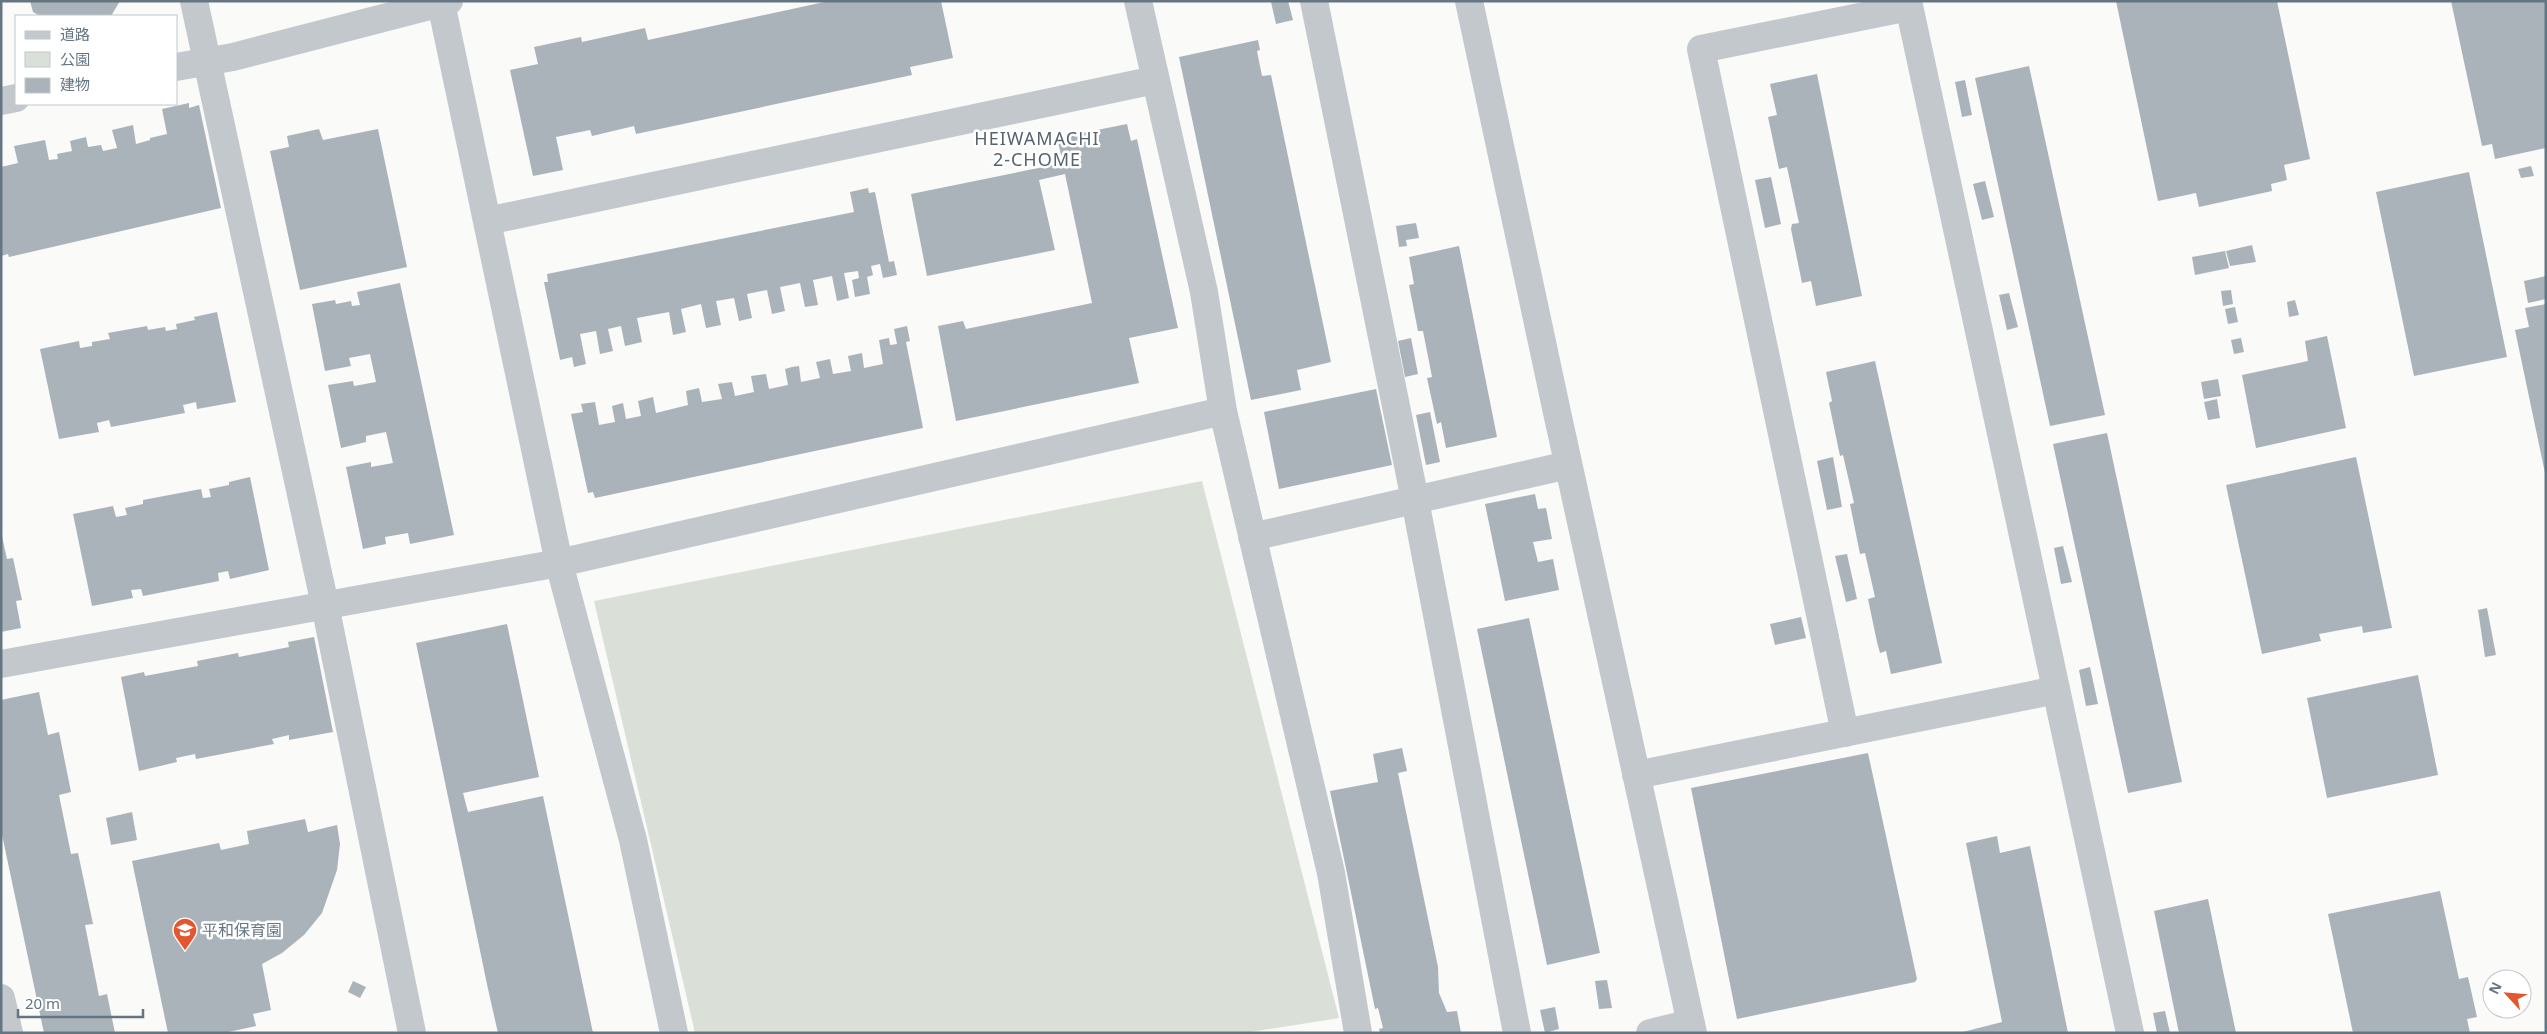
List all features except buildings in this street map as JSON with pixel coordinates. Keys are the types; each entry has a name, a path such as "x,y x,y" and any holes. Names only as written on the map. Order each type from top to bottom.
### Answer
{"street":[{"path":"194,1 325,605 412,1033"},
{"path":"1138,1 1204,292 1223,411 1331,873 1358,1033"},
{"path":"1314,1 1415,500 1517,1033"},
{"path":"1469,1 1568,465 1692,1028 1650,1033"},
{"path":"178,67 233,57 445,2 487,221 559,563 633,840 674,1033"},
{"path":"1845,733 1701,49 1908,4 2130,1033"},
{"path":"487,221 1155,80"},
{"path":"1,102 15,98"},
{"path":"1,664 559,563 1223,411"},
{"path":"1252,537 1568,465"},
{"path":"1636,776 2056,690"},
{"path":"1,998 9,1033"}],"green space":[{"path":"1202,481 1339,1018 1244,1033 695,1033 594,601"}],"place":[{"name":"平和保育園","path":"185,951"}],"district":[{"name":"HEIWAMACHI 2-CHOME","path":"1037,148"}]}
